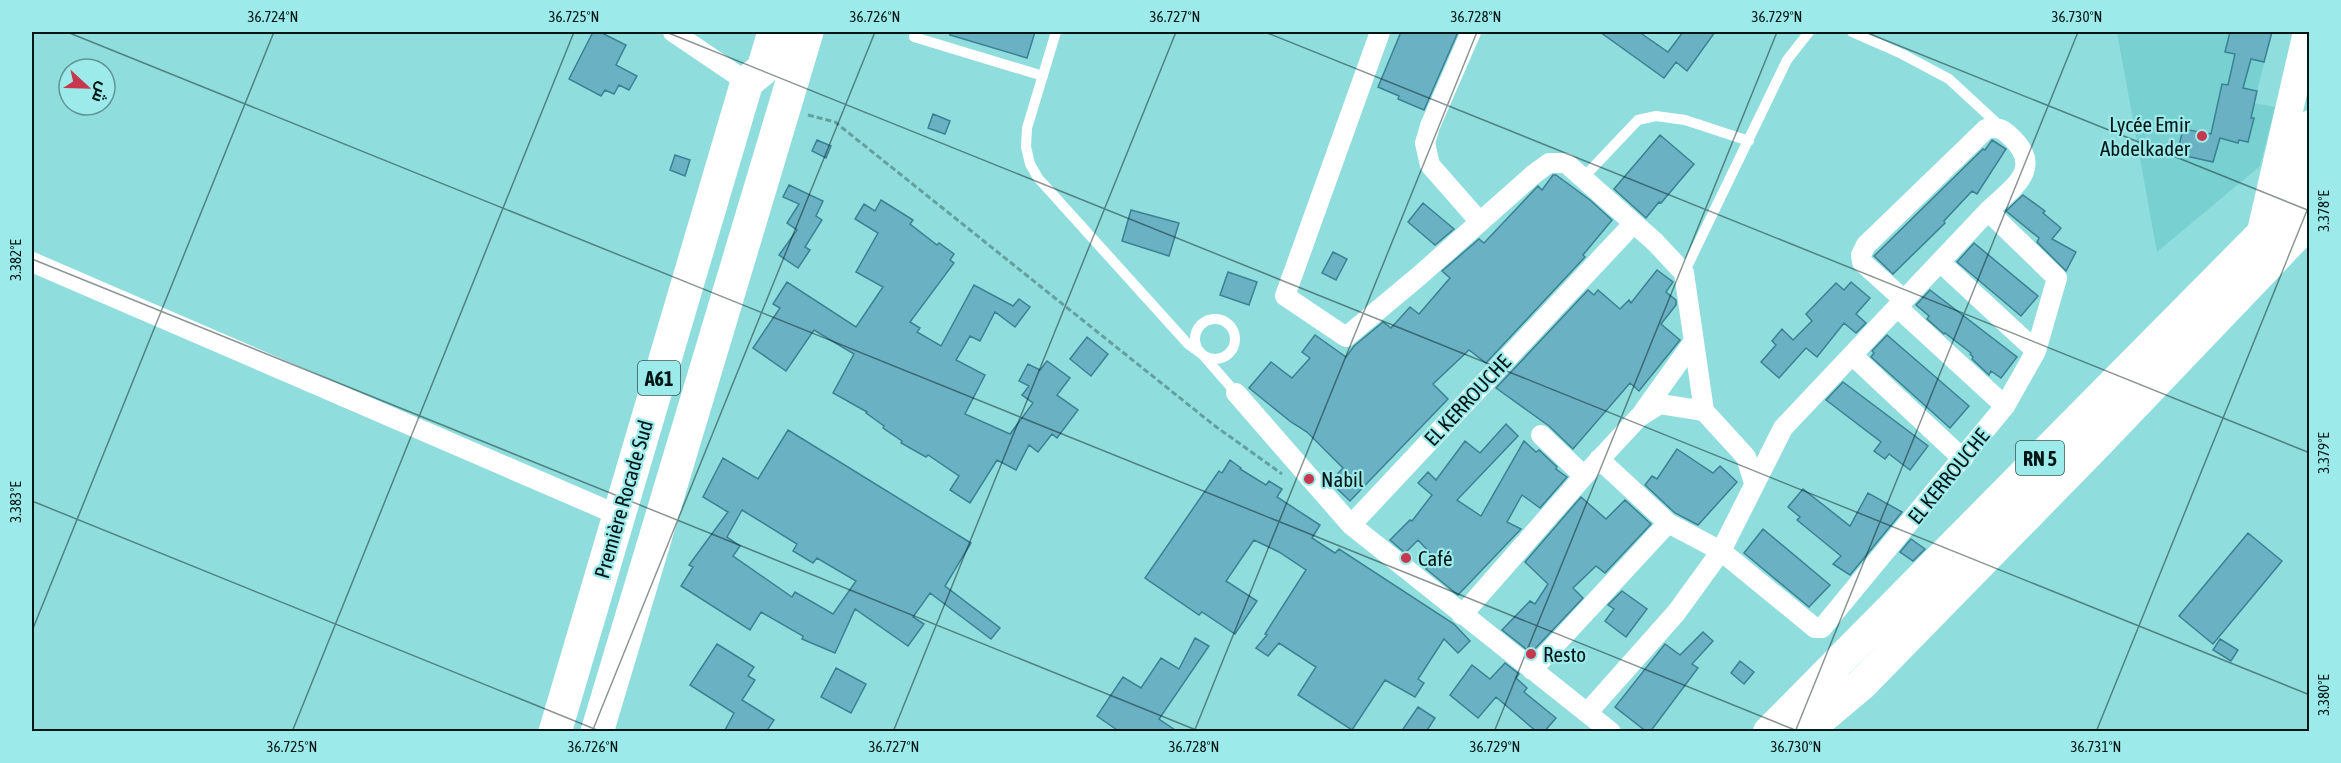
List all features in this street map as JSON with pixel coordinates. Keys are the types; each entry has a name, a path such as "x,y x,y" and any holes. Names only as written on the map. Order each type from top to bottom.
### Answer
{"highway":[{"name":"Première Rocade Sud","path":"555,732 747,82 763,69 774,32"},
{"name":"Première Rocade Sud","path":"597,732 807,32"}],"main road":[{"name":"RN 5","path":"1769,732 2260,236 2304,202"},
{"name":"RN 5","path":"1805,732 1861,685 2091,450 2304,202"}],"street":[{"path":"673,32 747,82"},
{"path":"1380,32 1285,296 1346,337 1534,174 1549,163 1566,163 1655,242 1684,273 1704,411 1746,457 1754,483"},
{"path":"1472,32 1430,126 1425,143 1430,165 1480,222"},
{"path":"2260,236 2307,32"},
{"path":"2304,202 2310,124"},
{"path":"1587,713 1676,613 1721,551 1783,428 1900,303 2022,178 2027,165 2024,148 2004,130 1994,127 1986,129 1866,245 1861,255 1862,262 1900,303 2005,406"},
{"name":"EL KERROUCHE","path":"1721,551 1815,628 1822,628 2005,406 2036,351 2057,278 1988,211"},
{"name":"EL KERROUCHE","path":"1351,525 1633,224"},
{"path":"32,262 618,515"},
{"path":"1940,262 2036,351"},
{"path":"1462,615 1599,459 1639,417 1694,341"},
{"path":"1852,355 1963,459"},
{"path":"1236,393 1351,525 1611,732"},
{"path":"1639,417 1660,404 1704,411"},
{"path":"1541,435 1584,476"},
{"path":"1599,459 1668,523 1721,551"},
{"path":"1532,670 1668,523"}],"lane":[{"path":"916,32 914,37 1043,76"},
{"path":"1056,32 1027,128 1026,147 1030,164 1038,178 1188,344 1203,355 1236,393"},
{"path":"1684,273 1786,60 1809,32"},
{"path":"1852,32 1902,54 1949,79 2004,130"},
{"path":"1583,178 1638,120 1656,116 1685,120 1749,141"}],"path":[{"path":"800,113 835,122 1215,426 1286,478"}],"shaded area":[{"name":"Lycée Emir Abdelkader","path":"2117,32 2272,32 2254,103 2275,107 2260,166 2157,252"}],"building":[{"path":"593,32 600,32 626,45 616,65 637,76 629,90 619,85 614,94 605,90 601,96 569,79"},
{"path":"951,32 1035,32 1027,58 950,35"},
{"path":"1401,32 1458,32 1424,110 1378,87"},
{"path":"1600,32 1639,32 1668,52 1683,32 1715,32 1687,71 1676,62 1664,78"},
{"path":"2230,32 2272,32 2264,62 2251,59 2243,88 2257,91 2248,142 2239,140 2238,143 2220,138 2213,162 2177,154 2183,129 2211,134 2222,84 2228,85 2235,54 2225,52"},
{"path":"933,114 950,121 945,134 928,128"},
{"path":"1660,135 1694,164 1646,218 1614,189"},
{"path":"817,140 831,146 826,158 812,151"},
{"path":"1992,140 2006,149 1977,194 1972,191 1944,221 1945,223 1893,274 1874,256 1983,149 1985,150"},
{"path":"675,155 690,160 685,176 670,170"},
{"path":"1553,175 1590,200 1612,220 1583,255 1585,257 1486,363 1469,350 1433,384 1448,399 1350,501 1330,482 1343,468 1307,432 1249,388 1271,362 1292,378 1310,358 1302,352 1315,335 1346,357 1354,346 1383,322 1391,328 1410,307 1419,314 1450,278 1442,271 1479,239 1484,243 1538,186 1542,190"},
{"path":"789,185 823,201 816,216 822,220 805,247 810,250 798,268 779,255 797,230 787,223 799,204 783,197"},
{"path":"2023,195 2045,211 2043,213 2061,228 2052,239 2076,252 2066,271 2037,242 2039,238 2006,211"},
{"path":"881,200 913,220 910,224 937,245 939,243 954,254 950,260 954,263 910,322 920,328 917,332 941,346 974,285 1013,306 1019,299 1030,307 1015,327 995,312 980,341 970,336 956,360 985,375 965,414 1010,434 1033,403 1022,395 1029,386 1019,381 1028,364 1040,370 1047,361 1070,378 1057,395 1078,410 1057,438 1052,434 1038,452 1029,445 1016,470 997,460 970,503 950,490 959,476 928,455 926,457 901,443 902,441 883,428 884,426 867,412 833,393 854,354 814,330 786,371 753,348 780,308 773,304 787,282 856,327 883,287 856,272 878,233 855,219 864,204 875,211"},
{"path":"1423,203 1454,229 1435,245 1408,222"},
{"path":"1131,210 1179,223 1169,256 1122,241"},
{"path":"1974,243 2038,296 2021,316 1957,262"},
{"path":"1333,252 1347,259 1336,280 1322,273"},
{"path":"1657,270 1673,282 1666,292 1676,300 1676,305 1661,324 1680,340 1639,391 1630,383 1573,449 1549,426 1496,388 1588,290 1594,295 1598,290 1620,309 1629,300 1631,303"},
{"path":"1228,272 1257,282 1249,305 1220,295"},
{"path":"1851,282 1870,298 1856,314 1866,323 1856,333 1844,323 1817,357 1806,348 1779,378 1761,362 1776,345 1772,341 1782,329 1793,340 1812,321 1806,314 1836,283 1844,290"},
{"path":"1930,290 2017,357 2001,378 1991,371 1989,375 1972,359 1971,353 1927,319 1929,316 1916,305"},
{"path":"1887,335 1969,406 1950,428 1871,357 1874,353 1872,351"},
{"path":"1087,337 1108,354 1091,376 1070,359"},
{"path":"1843,382 1928,446 1910,470 1889,454 1885,459 1874,451 1881,442 1826,400"},
{"path":"1506,424 1518,436 1457,500 1481,516 1524,441 1536,452 1539,450 1557,467 1556,469 1567,477 1540,508 1522,495 1507,522 1521,529 1458,595 1426,569 1435,558 1418,540 1405,553 1390,540 1410,520 1412,521 1432,495 1418,483 1428,472 1436,480 1465,441 1480,453"},
{"path":"788,430 971,543 945,586 1000,628 991,639 930,593 913,617 924,624 908,646 855,609 835,653 802,639 803,636 761,612 750,630 681,586 693,567 689,565 728,512 703,497 723,458 758,479","holes":["742,510 797,544 793,551 813,563 817,558 856,581 833,614 795,592 792,597 733,556 740,546 727,537"]},
{"path":"1677,449 1713,473 1720,466 1737,482 1698,525 1675,513 1645,485 1652,476 1657,479"},
{"path":"1230,460 1266,485 1269,481 1282,489 1277,497 1320,525 1312,538 1335,553 1339,549 1454,624 1470,641 1458,653 1444,639 1418,679 1424,683 1415,697 1385,680 1352,730 1298,695 1316,667 1279,643 1268,656 1256,648 1267,635 1265,634 1306,570 1279,552 1254,540 1226,581 1257,601 1235,634 1202,612 1199,615 1145,578 1219,471 1222,473"},
{"path":"1803,489 1850,526 1868,493 1902,512 1850,575 1833,564 1841,556 1797,520 1800,517 1788,507"},
{"path":"1581,497 1606,519 1625,500 1651,524 1605,573 1596,566 1573,588 1583,598 1531,653 1502,630 1530,601 1535,604 1548,584 1525,562"},
{"path":"1763,529 1830,585 1809,607 1744,553"},
{"path":"2248,533 2282,561 2213,644 2179,616"},
{"path":"1911,539 1925,549 1913,561 1900,552"},
{"path":"1622,591 1647,609 1626,637 1605,621 1614,609 1608,605"},
{"path":"1703,632 1713,641 1692,664 1698,668 1650,732 1615,707 1665,644 1680,655"},
{"path":"1195,638 1209,646 1159,719 1178,732 1120,732 1097,716 1123,677 1141,688 1161,658 1179,669"},
{"path":"2220,639 2238,650 2231,661 2213,650"},
{"path":"717,644 754,667 748,676 755,680 742,700 774,720 766,732 724,732 734,713 690,685"},
{"path":"1740,661 1754,672 1744,684 1731,673"},
{"path":"1505,663 1519,674 1516,678 1527,688 1524,692 1556,718 1544,732 1537,732 1496,697 1478,718 1450,695 1472,665 1490,679"},
{"path":"836,668 866,684 851,713 821,697"},
{"path":"1418,707 1435,718 1426,732 1401,732"}],"place":[{"name":"Lycée Emir Abdelkader","path":"2202,136"},
{"name":"Nabil","path":"1309,479"},
{"name":"Café","path":"1406,558"},
{"name":"Resto","path":"1531,654"}]}
